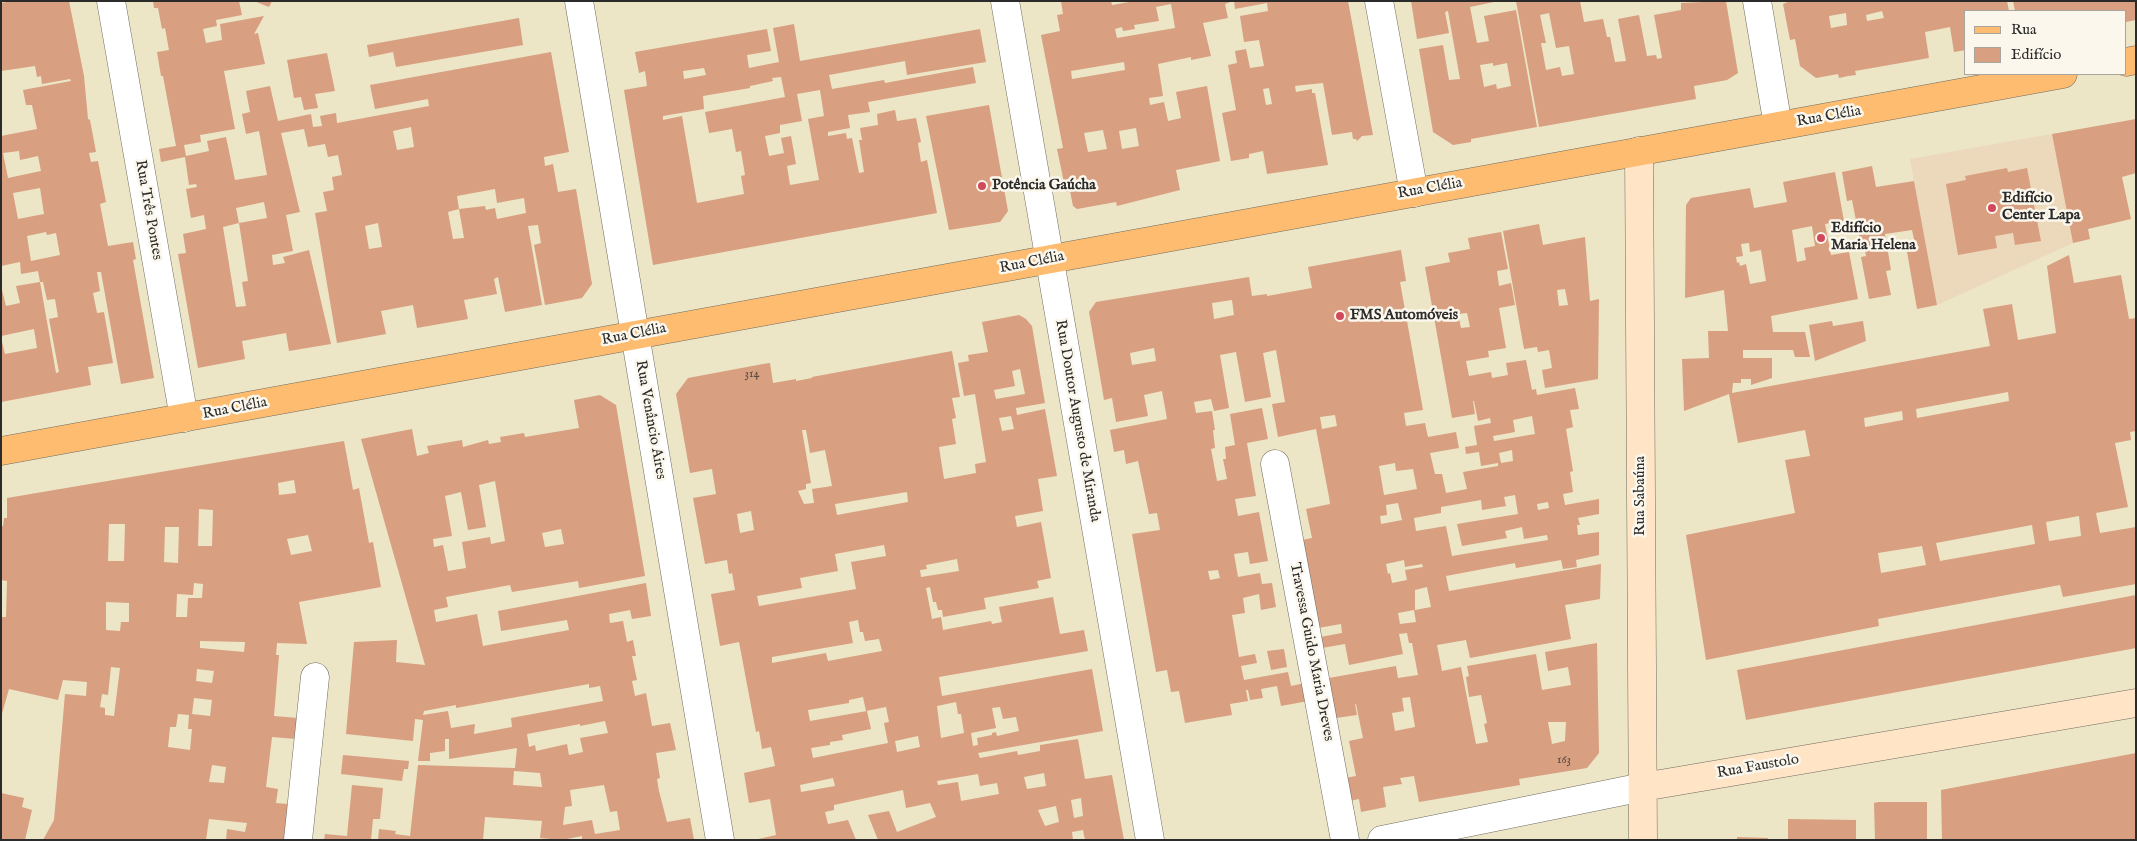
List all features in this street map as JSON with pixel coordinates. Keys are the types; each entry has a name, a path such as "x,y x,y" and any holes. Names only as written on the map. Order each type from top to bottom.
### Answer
{"main road":[{"name":"Rua Clélia","path":"1,451 2058,75"}],"street":[{"name":"Rua Três Pontes","path":"110,1 184,418"},
{"name":"Rua Venâncio Aires","path":"579,1 720,840"},
{"name":"Rua Doutor Augusto de Miranda","path":"1005,1 1150,840"},
{"path":"1379,1 1414,192"},
{"path":"1757,1 1778,126"},
{"name":"Rua Sabaúna","path":"1639,151 1643,840"},
{"name":"Travessa Guido Maria Dreves","path":"1275,464 1345,840"},
{"path":"298,840 315,677"},
{"name":"Rua Faustolo","path":"1382,840 1642,787 2136,704"}],"shaded area":[{"path":"2052,134 2073,243 1937,305 1910,159"}],"building":[{"path":"12,1 69,1 84,76 88,119 90,120 96,152 89,153 91,162 98,161 106,202 100,204 108,246 133,242 136,259 133,260 154,378 121,384 101,272 97,272 100,291 93,293 97,313 104,312 113,363 88,367 91,385 1,402 1,338 5,354 37,348 34,329 1,336 1,286 6,306 20,303 16,286 40,282 38,271 21,274 20,262 1,266 1,136 37,129 32,105 26,105 23,90 71,81 70,79 42,84 41,76 37,77 35,66 1,71 1,3","holes":["19,151 20,160 38,156 41,171 8,178 3,153","40,188 44,214 18,219 13,193","46,232 47,235 56,233 60,255 31,261 27,236","40,282 43,282 47,300 55,299 58,317 49,319 59,372 56,373"]},
{"path":"153,1 239,1 242,15 216,20 217,26 203,29 206,43 222,40 220,24 264,16 254,34 258,33 265,64 224,71 235,129 200,135 201,142 184,145 186,156 209,151 207,141 226,137 235,180 267,175 259,131 246,134 242,114 250,112 246,91 270,86 278,121 311,114 313,127 322,126 320,116 336,113 337,123 429,106 428,99 375,109 370,85 551,52 569,152 544,157 545,166 553,164 558,192 576,189 592,284 582,298 545,305 534,245 541,243 538,225 528,226 542,305 505,312 498,277 494,279 497,294 464,300 468,319 417,328 413,305 381,311 386,334 337,343 315,213 327,211 323,192 334,190 332,177 342,175 338,155 328,157 325,144 308,147 304,129 281,133 300,212 286,215 293,251 272,255 273,265 285,263 283,257 309,250 331,344 289,351 286,333 242,341 245,359 198,368 178,254 186,253 183,234 206,229 204,215 191,218 186,189 197,187 196,184 189,185 185,157 161,162 159,149 176,146 157,52 169,50 165,28 162,29 158,8 154,8","holes":["411,127 414,147 397,150 393,131","495,189 497,203 524,198 526,213 497,219 495,208 486,210 485,206 459,209 457,196","264,202 267,218 239,223 236,208","459,209 464,238 453,239 448,212","239,223 248,281 242,282 246,306 236,307 223,227","378,223 382,247 369,249 365,226"]},
{"path":"254,1 272,1 269,7"},
{"path":"1061,1 1111,1 1112,5 1135,1 1233,1 1225,4 1228,18 1203,23 1211,56 1191,60 1191,57 1158,64 1163,96 1149,98 1150,105 1164,102 1168,121 1181,118 1176,92 1207,86 1220,161 1176,170 1180,190 1117,206 1116,202 1077,209 1073,206 1070,191 1066,192 1057,149 1063,148 1041,35 1060,31 1057,15 1063,14","holes":["1171,4 1175,28 1117,38 1115,29 1122,27 1123,31 1135,29 1134,25 1159,21 1156,7","1124,62 1125,70 1072,79 1071,71","1136,128 1139,146 1122,149 1119,131","1103,130 1107,149 1088,152 1084,133"]},
{"path":"1234,1 1348,1 1373,135 1362,136 1357,141 1353,139 1352,132 1332,135 1323,83 1295,86 1296,92 1312,89 1312,93 1315,93 1328,165 1267,174 1263,151 1249,154 1249,158 1231,161 1222,113 1236,110 1228,65 1237,63 1235,51 1246,49 1250,68 1264,66 1259,40 1244,42 1240,16 1268,11 1267,3 1235,9","holes":["1269,88 1272,104 1266,105 1263,89"]},
{"path":"1411,1 1499,1 1470,7 1477,43 1489,41 1484,16 1516,10 1537,127 1471,139 1471,142 1453,145 1433,132 1419,49 1443,45 1449,80 1460,79 1448,11 1445,12 1449,33 1417,39","holes":["1493,63 1493,66 1507,63 1511,86 1497,89 1496,84 1484,87 1480,65"]},
{"path":"1516,1 1580,1 1584,22 1603,19 1607,37 1610,37 1615,62 1626,61 1618,19 1639,15 1647,56 1656,55 1657,59 1662,58 1654,15 1681,10 1681,3 1726,1 1738,73 1727,80 1694,86 1696,99 1539,127","holes":["1549,13 1556,48 1569,46 1574,74 1562,76 1560,67 1546,70 1541,43 1546,43 1540,15"]},
{"path":"1790,1 2007,1 2009,10 1964,10 1964,50 1954,52 1950,27 1925,32 1929,58 1855,71 1856,75 1839,78 1838,74 1816,78 1800,66 1795,39 1790,40 1783,4","holes":["1882,11 1884,18 1867,21 1866,15","1846,13 1847,25 1831,28 1829,16"]},
{"path":"2013,1 2136,1 2136,20 2127,22 2127,10 2015,10"},
{"path":"519,18 523,45 396,67 393,52 369,57 367,45"},
{"path":"794,24 800,61 980,29 986,62 907,75 905,61 829,75 832,89 884,80 885,83 973,67 976,83 868,102 870,112 848,115 850,128 828,132 828,136 846,133 847,139 852,138 859,173 864,172 859,140 862,140 860,128 878,125 877,114 895,110 897,121 916,118 921,142 918,143 921,162 927,160 937,213 653,265 624,90 647,86 645,71 639,73 635,52 767,29 771,51 747,55 749,68 779,62 773,28","holes":["704,68 706,75 684,79 683,71","781,77 785,97 705,112 709,133 732,129 736,152 741,151 745,175 741,176 744,194 697,203 682,116 663,120 663,116 704,109 703,96 750,88 750,86 773,81 772,78","820,90 824,116 808,119 819,180 790,185 787,166 796,164 791,136 781,138 784,153 769,156 765,136 780,133 780,125 802,121 797,94"]},
{"path":"327,53 335,91 315,94 318,108 304,110 301,97 294,98 287,60"},
{"path":"989,105 1008,211 1000,222 949,230 926,116"},
{"path":"2136,119 2136,173 2122,177 2131,219 2088,229 2090,239 2073,243 2052,134"},
{"path":"1872,166 1876,187 1914,181 1937,305 1917,309 1906,246 1915,244 1912,230 1885,234 1891,270 1886,271 1891,295 1869,299 1861,257 1866,256 1864,245 1861,246 1852,200 1847,201 1842,172"},
{"name":"Edifício Center Lapa","path":"2007,168 2008,172 2027,168 2041,241 2015,245 2013,233 1995,236 1997,248 1958,255 1946,184 1966,180 1965,176"},
{"path":"1835,172 1844,221 1825,224 1831,255 1849,252 1858,299 1771,316 1773,332 1805,332 1810,357 1795,357 1793,350 1743,350 1743,358 1772,358 1772,378 1751,385 1751,379 1741,379 1741,383 1733,383 1732,393 1990,346 1983,309 2012,304 2018,340 2056,333 2047,266 2069,255 2074,283 2121,275 2129,319 2136,318 2136,431 2130,432 2131,440 2115,443 2128,507 2096,513 2100,533 2136,527 2136,584 2063,597 2060,585 1878,619 1879,626 1706,660 1686,535 1795,513 1785,460 1810,456 1805,430 1738,443 1729,394 1684,411 1682,359 1709,358 1708,331 1728,331 1724,290 1685,298 1686,205 1691,198 1750,188 1754,208 1787,202 1783,182","holes":["1812,226 1815,246 1804,248 1806,260 1797,262 1792,230","1749,243 1750,252 1761,250 1766,281 1750,284 1746,264 1740,266 1739,262 1737,263 1736,257 1743,256 1741,244","2008,392 2009,401 1917,418 1916,409","1902,411 1903,420 1865,427 1864,418","2079,516 2081,536 2049,541 2046,522","2032,525 2035,544 1940,561 1936,543","1922,546 1926,565 1881,573 1878,553"]},
{"path":"1539,224 1543,245 1585,237 1590,301 1599,299 1598,379 1545,388 1542,370 1552,368 1549,350 1538,352 1537,347 1524,349 1503,231","holes":["1565,289 1568,305 1559,306 1557,290"]},
{"path":"1501,232 1508,269 1497,271 1499,286 1511,283 1515,305 1499,308 1506,348 1488,351 1489,357 1466,361 1469,376 1491,372 1492,378 1508,375 1506,363 1526,360 1532,390 1536,389 1537,395 1575,388 1579,409 1570,410 1573,427 1566,429 1573,471 1570,472 1573,492 1563,494 1565,505 1599,499 1599,514 1578,518 1580,525 1577,525 1578,535 1599,532 1599,555 1576,560 1577,567 1563,569 1561,560 1516,568 1515,563 1446,576 1449,591 1601,564 1600,599 1565,605 1571,639 1470,658 1466,640 1437,645 1442,671 1461,667 1476,744 1488,742 1484,724 1487,723 1481,695 1469,697 1466,677 1469,676 1467,666 1536,654 1542,690 1571,685 1568,667 1548,671 1545,652 1597,643 1599,753 1587,768 1519,779 1520,785 1419,802 1414,776 1400,778 1402,784 1383,787 1386,807 1361,812 1359,799 1349,801 1345,778 1356,776 1349,741 1363,738 1356,704 1357,715 1336,718 1329,678 1396,666 1398,678 1418,675 1412,643 1409,643 1407,633 1399,634 1403,654 1349,665 1345,644 1322,648 1320,637 1342,633 1341,624 1318,628 1302,540 1312,538 1306,509 1330,504 1329,497 1316,429 1278,437 1272,404 1285,402 1276,350 1263,353 1271,397 1245,402 1236,352 1220,355 1229,408 1214,411 1211,399 1194,402 1196,413 1212,411 1215,448 1211,449 1217,481 1227,479 1223,459 1226,459 1225,447 1235,445 1230,414 1262,408 1268,439 1247,443 1256,496 1235,499 1238,516 1259,512 1268,561 1250,564 1248,552 1234,554 1238,577 1260,573 1262,584 1272,583 1276,607 1261,610 1259,594 1243,598 1245,613 1232,615 1239,657 1255,654 1257,663 1241,666 1244,680 1288,672 1291,686 1305,683 1308,701 1281,706 1277,686 1261,689 1263,698 1250,700 1248,690 1246,690 1248,701 1230,704 1232,715 1185,723 1179,691 1171,692 1167,670 1156,672 1132,534 1160,530 1157,513 1149,514 1138,461 1126,464 1124,450 1114,452 1110,430 1167,419 1162,391 1144,395 1148,416 1116,422 1112,398 1104,400 1089,312 1096,302 1249,277 1252,296 1267,294 1267,296 1312,288 1308,267 1401,250 1406,281 1400,282 1423,410 1404,413 1406,426 1425,423 1428,437 1456,432 1459,448 1430,453 1435,474 1442,474 1446,493 1467,489 1463,472 1498,466 1498,463 1481,466 1479,452 1466,454 1465,447 1477,445 1474,426 1491,423 1490,418 1478,421 1474,401 1475,414 1452,418 1425,267 1450,262 1448,253 1470,249 1468,238","holes":["1232,300 1234,315 1214,319 1212,303","1467,313 1470,327 1461,328 1458,314","1154,348 1156,361 1132,365 1130,353","1335,415 1337,426 1322,429 1320,417","1532,416 1535,434 1494,441 1493,436 1515,432 1513,420","1512,450 1513,461 1501,463 1499,453","1395,463 1396,471 1413,469 1417,489 1384,495 1379,466","1515,495 1518,514 1457,524 1462,546 1507,538 1505,531 1522,527 1524,539 1547,535 1548,540 1452,556 1446,526 1416,531 1414,518 1441,513 1441,507 1481,500 1482,510 1506,506 1504,497","1548,502 1549,508 1538,510 1537,504","1398,503 1402,520 1381,524 1380,516 1387,515 1386,505","1404,560 1405,567 1422,564 1423,567 1405,570 1407,580 1392,583 1390,573 1388,574 1386,564","1218,570 1220,578 1210,580 1208,571","1427,587 1431,607 1415,610 1415,590","1414,610 1416,622 1400,624 1398,613","1410,697 1415,727 1395,731 1392,713 1404,711 1402,698","1548,722 1566,722 1565,741 1552,744"]},
{"path":"1019,315 1032,326 1045,403 1016,408 1017,415 1045,409 1057,476 1038,479 1043,511 1015,516 1017,527 1041,522 1051,578 1037,581 1039,588 984,598 986,609 943,617 942,610 938,610 936,602 933,602 930,587 926,588 932,619 941,617 943,630 991,621 992,624 1002,622 999,607 1053,597 1060,634 1084,630 1088,651 939,677 942,696 1092,669 1103,731 978,753 980,758 1017,751 1018,755 1040,751 1040,745 1078,739 1085,779 1112,775 1124,840 1085,840 1083,830 1072,832 1073,840 878,840 868,815 889,811 897,832 936,817 930,803 906,808 903,790 834,805 834,810 825,812 828,824 848,820 856,840 754,840 776,835 770,799 749,803 744,773 775,766 771,747 762,749 759,731 756,732 739,642 720,646 711,594 735,590 732,573 729,574 727,560 705,564 693,498 716,494 712,469 690,473 676,394 688,378 763,364 770,363 773,383 796,379 796,381 952,351 960,397 952,398 956,418 952,419 956,444 939,447 944,479 976,473 975,464 986,462 975,394 964,396 958,363 969,361 968,355 988,352 982,322","holes":["1020,369 1025,394 996,399 994,390 1015,386 1012,371","1011,416 1014,429 1002,431 999,418","802,430 806,430 810,453 825,450 832,486 812,489 814,503 804,504 798,491 806,489 806,484 811,483","907,492 908,502 837,515 835,504","751,511 754,530 740,533 737,514","884,545 886,556 851,562 856,589 759,606 757,596 802,588 800,578 838,571 835,554","957,559 959,571 921,577 920,570 927,569 926,565","858,620 860,632 863,632 865,641 879,639 882,651 828,661 826,653 772,663 772,657 853,643 849,622","863,697 866,711 886,707 889,722 884,723 888,743 813,758 811,748 830,745 830,742 843,740 842,735 871,729 867,711 810,721 808,710 849,703 849,700","956,702 958,714 961,714 964,733 941,738 937,706","1000,707 1003,719 1016,717 1019,731 997,736 996,732 992,733 992,735 977,738 978,745 973,746 971,733 996,728 992,708","918,736 920,747 897,752 895,741","1044,773 1046,786 1027,789 1024,777","978,774 980,786 997,783 999,794 961,801 958,782 938,785 937,781","833,778 835,786 801,792 800,785","1081,798 1083,816 1074,818 1071,800","1056,806 1059,822 1045,826 1038,810"]},
{"path":"1832,321 1833,326 1863,321 1866,341 1815,361 1809,325"},
{"path":"600,395 616,405 645,576 579,588 578,581 512,592 510,585 446,597 448,607 434,610 436,622 477,614 483,646 569,630 567,620 501,631 498,611 646,583 651,616 632,619 630,610 609,614 610,623 623,621 627,642 633,640 636,656 632,656 637,680 632,681 635,696 646,693 652,726 670,723 676,750 656,753 660,778 657,779 659,791 667,822 690,818 694,840 582,840 582,836 562,840 540,838 542,821 485,817 483,840 378,840 379,829 396,831 395,834 410,836 418,765 515,768 517,748 449,759 449,739 445,739 445,751 430,753 430,761 418,761 423,720 415,719 413,741 346,734 354,642 397,640 396,662 425,665 361,439 412,429 417,456 429,453 427,446 462,440 463,447 488,440 489,444 501,442 500,437 524,433 525,437 579,428 574,400","holes":["495,481 505,541 491,544 490,537 462,542 466,568 448,571 443,545 434,547 433,539 452,536 445,496 461,492 468,530 486,527 479,485","561,529 564,544 545,547 542,533","589,684 589,688 600,686 603,701 511,718 512,727 474,734 475,724 451,728 448,711 423,715 424,711 456,705 456,708","605,721 608,733 580,738 583,752 569,755 567,744 536,751 535,745 529,747 527,734 580,724 580,726","514,771 540,773 542,787 513,785","604,785 610,812 617,811 620,830 595,834 592,820 563,825 565,807 572,806 570,790"]},
{"path":"344,441 353,490 359,488 369,543 373,542 381,587 299,602 307,644 277,643 276,655 279,655 274,716 298,718 296,739 272,737 266,787 278,789 276,803 288,804 285,840 226,840 227,829 245,832 247,823 209,819 206,840 43,840 54,820 65,694 86,696 87,682 63,680 58,700 9,689 1,717 1,617 6,617 7,581 1,580 1,526 3,526 4,518 7,518 7,498","holes":["294,480 296,493 279,495 278,483","199,509 213,510 212,546 198,546","109,524 125,524 124,561 108,561","165,527 179,527 178,563 164,562","308,535 312,551 291,555 287,539","194,583 203,584 202,598 188,598 187,617 176,617 177,594 193,595","106,602 129,603 129,622 121,622 120,631 106,630","200,641 245,642 244,652 200,648","111,667 120,668 114,716 105,715 105,708 100,707 102,694 108,695","197,669 214,671 212,683 196,681","194,698 212,700 210,716 192,714","178,714 189,715 188,729 192,729 190,750 168,747 170,727 176,727","212,765 226,767 224,783 209,782"]},
{"path":"2136,595 2136,648 1746,720 1737,670"},
{"path":"1284,649 1287,667 1271,670 1267,651"},
{"path":"2136,753 2136,840 1942,840 1941,790"},
{"path":"343,755 409,761 408,769 404,769 402,781 341,774"},
{"path":"352,785 383,788 380,819 373,819 371,840 324,840 325,834 347,836"},
{"path":"1,793 24,798 22,807 32,810 25,840 1,840"},
{"path":"1927,802 1927,840 1875,840 1874,803"},
{"path":"1788,819 1856,820 1856,840 1788,840"},
{"path":"1737,837 1768,838 1768,840 1737,840"}],"place":[{"name":"Potência Gaúcha","path":"982,186"},
{"name":"Edifício Center Lapa","path":"1992,208"},
{"name":"Edifício Maria Helena","path":"1821,238"},
{"name":"FMS Automóveis","path":"1340,316"}]}
